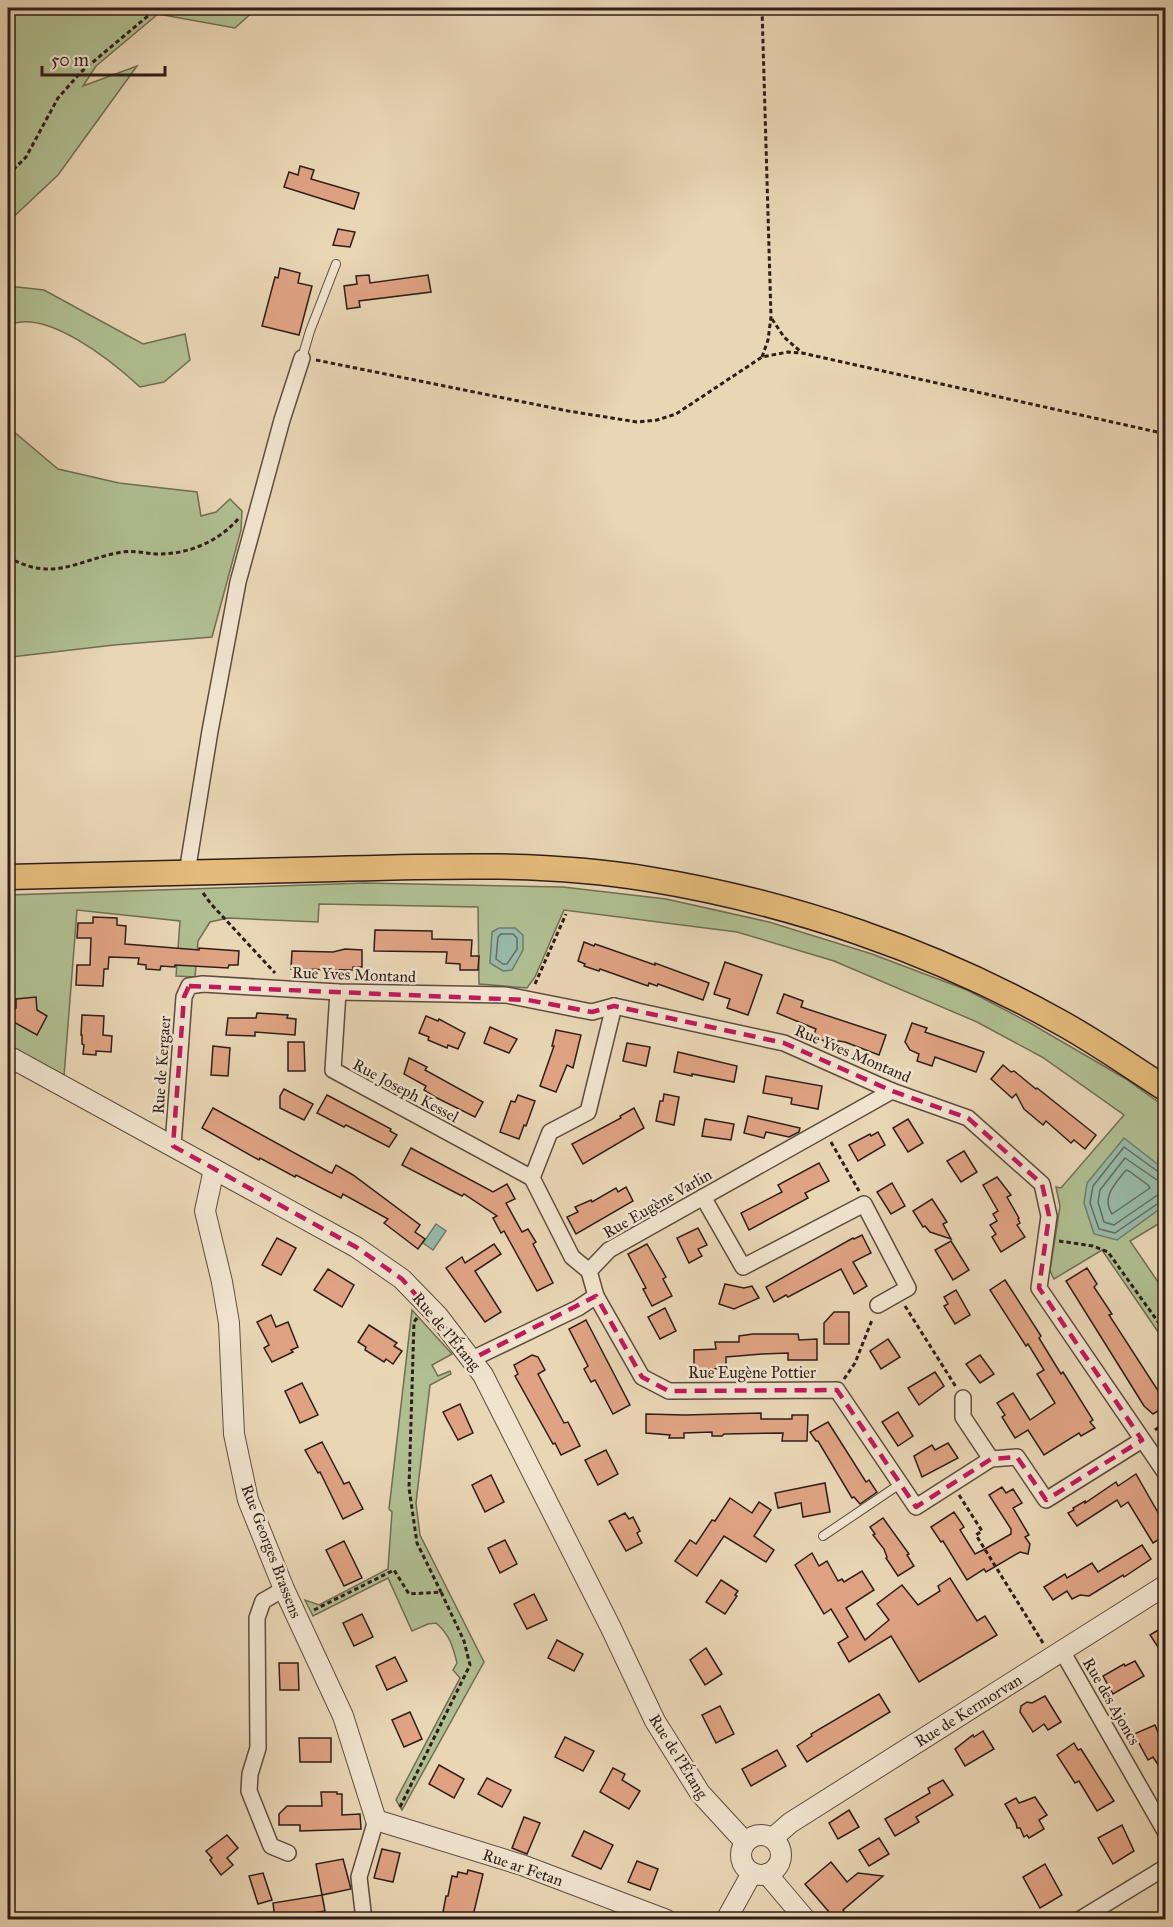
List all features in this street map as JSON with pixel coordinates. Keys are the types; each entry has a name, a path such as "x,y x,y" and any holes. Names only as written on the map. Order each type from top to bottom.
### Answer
{"main road":[{"path":"8,877 437,867 554,869 646,879 712,891 885,940 937,961 1060,1022 1166,1089"}],"street":[{"path":"190,873 189,860 210,731 236,594 261,495 302,358"},
{"name":"Rue Yves Montand","path":"189,986 203,984 338,992 506,995 592,1012 614,1006 784,1043 892,1091 968,1118 1041,1184 1049,1216 1039,1288 1166,1474"},
{"name":"Rue de Kergaer","path":"173,1146 184,997 189,986"},
{"name":"Rue Joseph Kessel","path":"338,992 333,1070 532,1178"},
{"path":"472,1359 578,1308 596,1296 589,1271 572,1257 532,1178 550,1132 588,1112 614,1006"},
{"name":"Rue de l'Étang","path":"8,1056 356,1247 402,1279 438,1316 472,1359 488,1386 610,1626 655,1721 700,1793 745,1842"},
{"name":"Rue Eugène Varlin","path":"589,1271 609,1250 892,1091"},
{"name":"Rue Georges Brassens","path":"213,1170 205,1211 229,1323 234,1434 248,1500 284,1588 343,1716 384,1822"},
{"path":"703,1197 743,1267 864,1204 908,1288 878,1305"},
{"name":"Rue Eugène Pottier","path":"596,1296 642,1377 669,1391 837,1390 916,1507 991,1459"},
{"path":"963,1398 963,1418 991,1459 1017,1457 1046,1500 1142,1440"},
{"name":"Rue de Kermorvan","path":"773,1838 790,1823 1054,1649 1166,1585"},
{"path":"284,1588 263,1601 257,1618 258,1748 250,1774 249,1791 271,1846 288,1853"},
{"name":"Rue des Ajoncs","path":"1054,1649 1081,1681 1166,1833"},
{"path":"364,1920 359,1877 384,1822"},
{"name":"Rue ar Fetan","path":"384,1822 522,1865 667,1920"},
{"path":"726,1920 759,1874 777,1867 781,1855 778,1843 773,1838 758,1834 745,1842 740,1856 746,1869 759,1874 806,1920"},
{"path":"1079,1920 1166,1867"}],"lane":[{"path":"302,358 336,264"},
{"path":"823,1536 900,1484"}],"path":[{"path":"8,175 26,157 58,98 81,72 155,10 176,8"},
{"path":"762,8 771,317 768,340 762,357"},
{"path":"771,317 784,337 802,353"},
{"path":"302,358 568,411 637,422 657,420 676,414 762,357 788,352 802,353 1166,434"},
{"path":"8,557 26,567 50,570 133,550 159,554 203,547 221,535 261,495"},
{"path":"190,873 212,904 290,990"},
{"path":"528,1000 566,914"},
{"path":"824,1130 859,1190 864,1204"},
{"path":"1046,1240 1093,1246 1108,1252 1166,1333"},
{"path":"897,1294 963,1398"},
{"path":"384,1822 470,1665 464,1641 417,1543 409,1488 414,1322 425,1303"},
{"path":"837,1390 855,1363 878,1305"},
{"path":"952,1484 982,1531 976,1535 1054,1649"},
{"path":"298,1618 394,1570 409,1594 441,1592"}],"highlighted area":[{"path":"189,986 528,1000 592,1012 614,1006 784,1043 892,1091 968,1118 1042,1184 1049,1216 1039,1288 1142,1440 1046,1500 1017,1457 991,1459 916,1507 837,1390 669,1391 642,1377 596,1296 472,1359 402,1279 356,1247 173,1146 184,997"}],"shaded area":[{"path":"8,8 257,8 235,28 158,14 96,66 83,86 137,66 58,175 8,222"},
{"path":"8,286 44,290 143,344 185,334 190,360 164,382 140,387 96,351 58,330 40,324 23,322 8,326"},
{"path":"8,416 13,431 58,469 119,483 197,492 201,516 216,512 230,499 242,511 241,530 212,637 8,656"},
{"path":"365,883 563,887 666,899 769,922 872,954 967,990 1030,1023 1126,1079 1165,1107 1165,1220 1130,1241 1165,1292 1165,1342 1102,1250 1054,1279 1050,1271 1060,1206 1056,1187 1061,1188 1124,1115 1042,1057 977,1022 834,961 737,932 564,910 535,977 527,988 479,984 478,907 319,904 318,922 228,918 210,922 198,941 195,977 176,976 180,921 77,910 64,1076 8,1047 8,895"},
{"path":"412,1310 452,1354 432,1365 438,1376 450,1371 451,1374 430,1385 416,1503 420,1535 484,1662 402,1810 396,1800 460,1678 453,1670 457,1663 450,1642 445,1632 436,1623 412,1631 388,1578 313,1616 305,1600 319,1605 388,1569 392,1512 389,1509"}],"water":[{"path":"499,928 515,928 523,935 523,950 512,970 503,971 490,963 492,932"},
{"path":"1124,1138 1165,1170 1165,1205 1117,1240 1094,1234 1084,1203 1087,1183"},
{"path":"436,1224 446,1231 433,1250 423,1243"}],"building":[{"path":"300,166 314,170 311,179 359,193 354,209 284,187 289,172 298,175"},
{"path":"338,229 355,232 350,247 333,245"},
{"path":"280,268 300,273 298,283 312,286 299,335 262,326 275,277 278,278"},
{"path":"369,275 370,283 428,275 431,292 359,301 360,307 347,309 344,286 357,284 356,276"},
{"path":"93,917 117,918 117,925 126,926 125,944 239,951 238,965 229,965 228,968 175,965 175,967 161,966 160,970 146,969 146,965 138,964 139,958 109,957 108,969 104,969 103,986 76,985 77,965 90,965 91,938 77,938 78,923 93,923"},
{"path":"375,930 432,931 432,939 472,940 471,956 479,956 478,970 460,970 460,964 446,963 447,952 374,951"},
{"path":"584,942 655,965 655,963 709,983 703,1000 658,984 657,986 649,983 648,986 600,969 599,971 584,966 585,964 578,961"},
{"path":"345,949 362,950 362,967 353,967 353,970 291,969 292,951 333,952"},
{"path":"725,962 762,975 748,1015 727,1008 730,999 714,994"},
{"path":"784,994 803,1001 801,1007 886,1035 879,1055 845,1042 826,1039 825,1041 813,1037 816,1029 777,1013"},
{"path":"36,997 37,1010 47,1016 37,1035 10,1020 14,1013 13,1008 16,1008 16,999"},
{"path":"257,1013 288,1015 287,1018 296,1019 295,1035 255,1032 255,1036 226,1035 228,1018 256,1018"},
{"path":"82,1015 104,1016 103,1035 112,1036 111,1052 96,1051 96,1055 83,1054"},
{"path":"426,1016 438,1021 439,1019 465,1033 458,1049 448,1045 447,1048 428,1040 429,1037 419,1033"},
{"path":"912,1023 927,1028 925,1032 984,1052 976,1072 935,1057 932,1066 917,1061 919,1054 910,1050 905,1042"},
{"path":"490,1027 517,1039 509,1053 484,1043"},
{"path":"556,1030 581,1035 573,1068 567,1065 556,1092 540,1086 554,1046 552,1046"},
{"path":"288,1042 304,1042 305,1071 288,1071"},
{"path":"627,1043 650,1047 646,1066 623,1061"},
{"path":"213,1046 230,1048 228,1076 211,1075"},
{"path":"678,1052 737,1066 734,1082 674,1072"},
{"path":"409,1058 427,1067 425,1070 483,1102 475,1117 435,1097 424,1090 426,1086 404,1074"},
{"path":"1003,1065 1037,1088 1096,1135 1085,1149 1074,1140 1071,1143 1046,1121 1043,1125 1024,1109 1016,1094 1012,1098 991,1079"},
{"path":"766,1076 822,1086 818,1109 791,1104 792,1098 763,1093"},
{"path":"284,1089 313,1104 304,1120 280,1108 280,1096"},
{"path":"664,1094 679,1097 674,1125 656,1121 660,1101 663,1101"},
{"path":"327,1095 391,1129 390,1131 397,1135 389,1147 317,1113"},
{"path":"518,1095 535,1101 519,1139 500,1132 511,1101 515,1102"},
{"path":"213,1108 329,1172 332,1173 336,1165 353,1175 420,1225 415,1232 425,1239 418,1249 384,1223 388,1219 343,1194 341,1198 260,1158 259,1160 202,1128"},
{"path":"634,1108 644,1128 583,1164 572,1144 621,1118 620,1116"},
{"path":"748,1116 800,1128 799,1132 789,1137 766,1132 764,1138 744,1133"},
{"path":"705,1119 734,1124 731,1140 702,1136"},
{"path":"908,1119 923,1143 908,1152 893,1128"},
{"path":"878,1132 885,1145 858,1161 849,1145"},
{"path":"411,1148 493,1192 507,1184 515,1199 506,1203 522,1232 528,1229 536,1242 533,1244 553,1283 537,1291 504,1231 501,1233 493,1218 497,1216 464,1194 462,1196 402,1165"},
{"path":"964,1151 977,1172 961,1182 947,1161"},
{"path":"819,1163 829,1181 805,1193 808,1198 749,1230 741,1213 782,1192 778,1185"},
{"path":"997,1177 1011,1195 1007,1197 1019,1218 1020,1223 1017,1225 1025,1237 1001,1252 992,1237 996,1234 990,1225 997,1221 993,1214 998,1211 983,1185"},
{"path":"892,1183 905,1206 891,1214 877,1192"},
{"path":"626,1187 633,1201 576,1234 567,1217 578,1212 575,1207 591,1200 592,1202 616,1188 618,1192"},
{"path":"932,1199 947,1222 943,1224 951,1239 930,1232 925,1226 923,1227 913,1211"},
{"path":"698,1228 707,1245 698,1249 702,1256 689,1263 677,1238"},
{"path":"862,1235 871,1253 853,1262 867,1286 854,1294 841,1269 774,1302 766,1287"},
{"path":"277,1238 296,1248 281,1275 262,1265"},
{"path":"951,1241 969,1270 953,1280 935,1250"},
{"path":"494,1244 501,1254 475,1271 501,1312 485,1322 446,1268 462,1257 465,1263"},
{"path":"647,1244 666,1277 663,1279 672,1296 652,1306 643,1289 646,1288 628,1254"},
{"path":"1087,1268 1097,1284 1094,1287 1112,1314 1109,1315 1166,1403 1166,1406 1153,1414 1144,1406 1066,1281"},
{"path":"328,1269 354,1285 342,1307 314,1290"},
{"path":"1005,1280 1041,1336 1039,1338 1061,1374 1063,1372 1093,1420 1090,1422 1095,1428 1081,1436 1079,1433 1044,1455 1028,1430 1015,1438 1002,1417 1005,1415 997,1403 1013,1393 1030,1420 1055,1403 1037,1374 1044,1370 990,1290"},
{"path":"725,1284 744,1288 752,1286 759,1298 734,1309 719,1304"},
{"path":"956,1290 970,1315 955,1324 944,1306 948,1304 944,1297"},
{"path":"665,1308 676,1331 660,1339 648,1317"},
{"path":"834,1312 849,1312 849,1344 824,1344 824,1323"},
{"path":"271,1315 276,1327 288,1322 298,1347 291,1350 293,1352 272,1362 264,1348 269,1345 257,1322"},
{"path":"586,1320 630,1405 613,1414 595,1380 591,1382 584,1369 588,1366 569,1329"},
{"path":"369,1325 397,1343 394,1346 402,1351 393,1364 386,1359 384,1362 365,1350 366,1347 358,1342"},
{"path":"798,1334 799,1340 817,1339 817,1360 788,1360 788,1353 762,1354 726,1357 726,1368 694,1370 694,1350 716,1349 715,1342 739,1342 739,1336"},
{"path":"888,1339 900,1357 881,1369 870,1351"},
{"path":"532,1355 538,1357 545,1370 538,1374 564,1423 568,1422 580,1446 561,1455 515,1376 518,1374 514,1365"},
{"path":"980,1355 994,1374 980,1383 966,1364"},
{"path":"935,1372 944,1386 919,1405 908,1388"},
{"path":"302,1383 318,1415 300,1423 285,1391"},
{"path":"460,1404 473,1433 458,1440 443,1412"},
{"path":"898,1412 913,1436 898,1446 882,1422"},
{"path":"761,1413 761,1419 792,1419 792,1415 808,1415 807,1441 782,1441 783,1433 712,1436 712,1432 684,1433 684,1438 669,1438 670,1435 646,1433 646,1414"},
{"path":"828,1422 866,1482 869,1480 877,1492 860,1504 854,1497 852,1498 818,1441 810,1432"},
{"path":"322,1442 344,1484 349,1482 363,1509 343,1519 320,1472 318,1473 305,1450"},
{"path":"948,1443 958,1458 922,1477 914,1456 932,1445 935,1450"},
{"path":"606,1450 618,1474 598,1485 585,1460"},
{"path":"1136,1474 1160,1516 1166,1512 1166,1535 1153,1543 1128,1502 1121,1507 1117,1500 1077,1526 1068,1513 1074,1510 1073,1508 1085,1501 1085,1503 1116,1482 1118,1486"},
{"path":"491,1475 504,1502 485,1512 472,1485"},
{"path":"825,1483 830,1512 803,1517 801,1503 778,1508 775,1493"},
{"path":"1002,1487 1006,1493 1013,1489 1022,1503 1013,1508 1029,1535 1025,1537 1030,1544 1028,1554 1020,1552 986,1572 984,1569 967,1580 943,1541 941,1542 931,1527 954,1512 964,1527 960,1530 975,1554 983,1550 1011,1534 1011,1529 989,1495"},
{"path":"730,1498 752,1513 759,1502 771,1510 754,1536 774,1550 766,1562 724,1536 697,1576 675,1561 690,1540 696,1544"},
{"path":"625,1513 629,1519 633,1517 640,1531 637,1533 642,1543 626,1551 609,1521"},
{"path":"883,1518 909,1554 907,1555 914,1566 898,1576 870,1527"},
{"path":"505,1540 517,1564 500,1573 488,1548"},
{"path":"344,1541 362,1578 344,1586 326,1550"},
{"path":"1142,1545 1151,1559 1089,1596 1080,1595 1072,1599 1067,1591 1053,1600 1044,1587 1065,1574 1067,1578 1092,1563 1098,1572"},
{"path":"812,1553 819,1566 827,1561 838,1581 842,1579 844,1582 862,1571 874,1590 846,1608 865,1640 889,1620 877,1604 902,1585 918,1605 940,1591 938,1586 950,1578 977,1621 985,1616 997,1635 919,1682 891,1636 849,1662 838,1643 848,1637 831,1609 824,1614 795,1565"},
{"path":"721,1580 738,1591 725,1614 706,1602"},
{"path":"534,1594 547,1620 527,1629 514,1604"},
{"path":"362,1614 373,1637 354,1646 343,1623"},
{"path":"1166,1625 1166,1659 1150,1635"},
{"path":"557,1640 583,1654 574,1671 548,1658"},
{"path":"706,1648 722,1674 705,1685 690,1660"},
{"path":"395,1657 407,1681 387,1690 376,1666"},
{"path":"1135,1661 1144,1676 1113,1694 1103,1676 1124,1664 1125,1666"},
{"path":"279,1663 298,1663 299,1690 280,1690"},
{"path":"879,1694 890,1712 807,1762 797,1746 812,1736 811,1734"},
{"path":"1045,1696 1061,1722 1048,1730 1044,1724 1033,1732 1020,1712 1021,1706"},
{"path":"720,1706 734,1734 716,1743 702,1715"},
{"path":"410,1712 422,1739 404,1747 392,1720"},
{"path":"1155,1725 1160,1737 1166,1735 1166,1777 1153,1757 1148,1760 1134,1734"},
{"path":"983,1731 994,1749 965,1766 955,1749 973,1735 974,1737"},
{"path":"565,1737 594,1751 583,1771 555,1757"},
{"path":"299,1738 331,1738 331,1762 300,1762"},
{"path":"1074,1743 1078,1750 1081,1749 1114,1801 1097,1811 1079,1781 1075,1783 1057,1755"},
{"path":"777,1750 786,1766 751,1786 742,1769"},
{"path":"439,1765 464,1779 454,1798 429,1784"},
{"path":"613,1768 625,1774 622,1780 640,1791 629,1809 600,1792"},
{"path":"487,1778 511,1790 502,1807 478,1794"},
{"path":"943,1780 953,1795 916,1817 919,1822 895,1836 885,1819 930,1793 928,1788"},
{"path":"321,1792 342,1794 342,1815 360,1814 361,1829 300,1831 300,1825 279,1825 279,1814 287,1806 322,1806"},
{"path":"1035,1797 1047,1815 1039,1820 1044,1829 1029,1838 1027,1835 1024,1837 1005,1804 1016,1798 1019,1803"},
{"path":"849,1810 859,1827 838,1839 829,1823"},
{"path":"524,1817 540,1823 527,1854 512,1848"},
{"path":"1122,1825 1134,1851 1113,1864 1098,1838"},
{"path":"584,1831 613,1845 601,1869 572,1856"},
{"path":"227,1835 238,1848 227,1858 233,1865 221,1875 206,1851"},
{"path":"879,1838 889,1854 869,1866 859,1850"},
{"path":"382,1849 400,1853 393,1882 374,1878"},
{"path":"343,1859 351,1889 322,1895 316,1864"},
{"path":"637,1861 658,1869 650,1890 628,1882"},
{"path":"831,1862 847,1882 858,1873 883,1876 843,1910 850,1920 836,1920 805,1884"},
{"path":"1045,1864 1062,1895 1040,1908 1023,1877"},
{"path":"468,1870 483,1874 472,1920 453,1920 454,1914 443,1912 452,1876 457,1877 458,1872 467,1874"},
{"path":"263,1873 272,1900 258,1904 249,1876"},
{"path":"322,1895 325,1911 275,1919 273,1903"}]}
